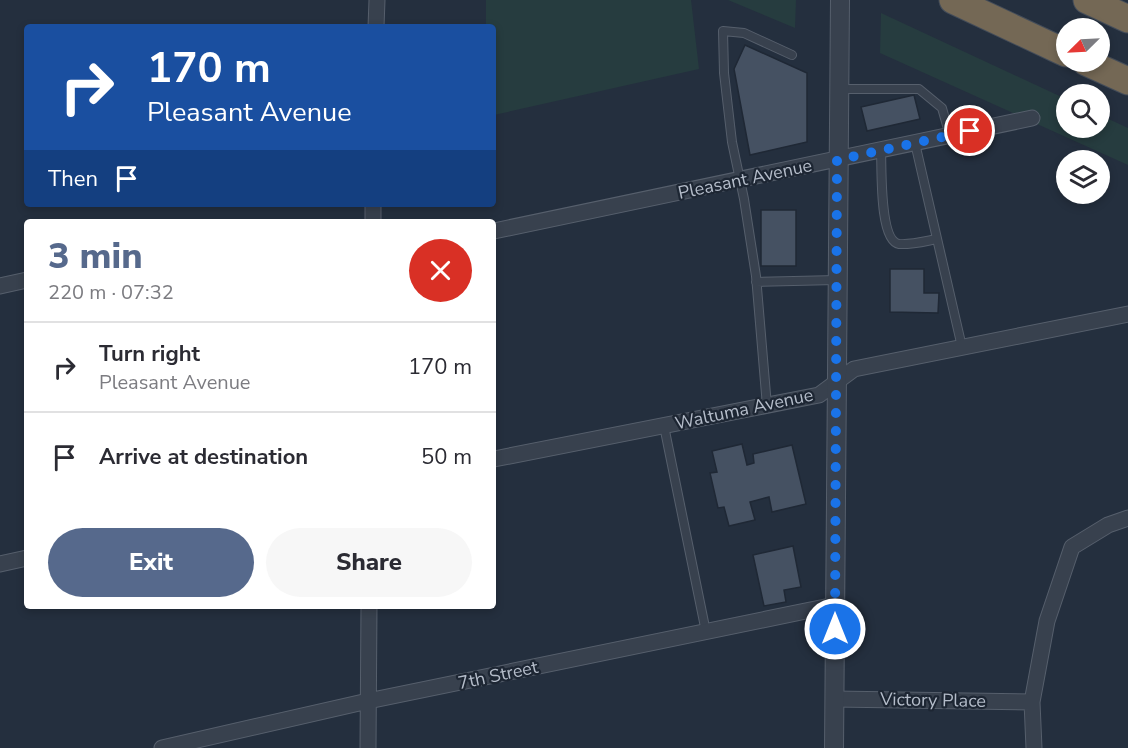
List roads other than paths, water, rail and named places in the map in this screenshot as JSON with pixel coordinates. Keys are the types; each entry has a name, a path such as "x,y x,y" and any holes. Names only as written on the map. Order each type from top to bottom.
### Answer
{"highway":[{"path":"953,0 1056,47"},
{"path":"1087,0 1128,19"},
{"path":"1108,72 1128,81"}],"street":[{"path":"376,24 377,0"},
{"path":"834,748 840,0"},
{"name":"Pleasant Avenue","path":"496,231 1032,118"},
{"path":"0,286 24,281"},
{"name":"Waltuma Avenue","path":"496,459 819,395 854,369 1128,314"},
{"path":"1034,748 1032,702 1047,621 1072,547 1108,525 1128,518"},
{"path":"0,564 24,559"},
{"name":"7th Street","path":"162,748 368,702 835,605"},
{"path":"368,748 369,609"},
{"name":"Victory Place","path":"834,699 1032,702"}],"lane":[{"path":"767,406 756,282 724,73 723,31 744,33 792,55"},
{"path":"838,89 919,89 942,108 950,136"},
{"path":"915,143 962,347"},
{"path":"881,151 885,226 890,239 898,244 937,239"},
{"path":"756,282 837,280"},
{"path":"664,426 706,632"}]}
